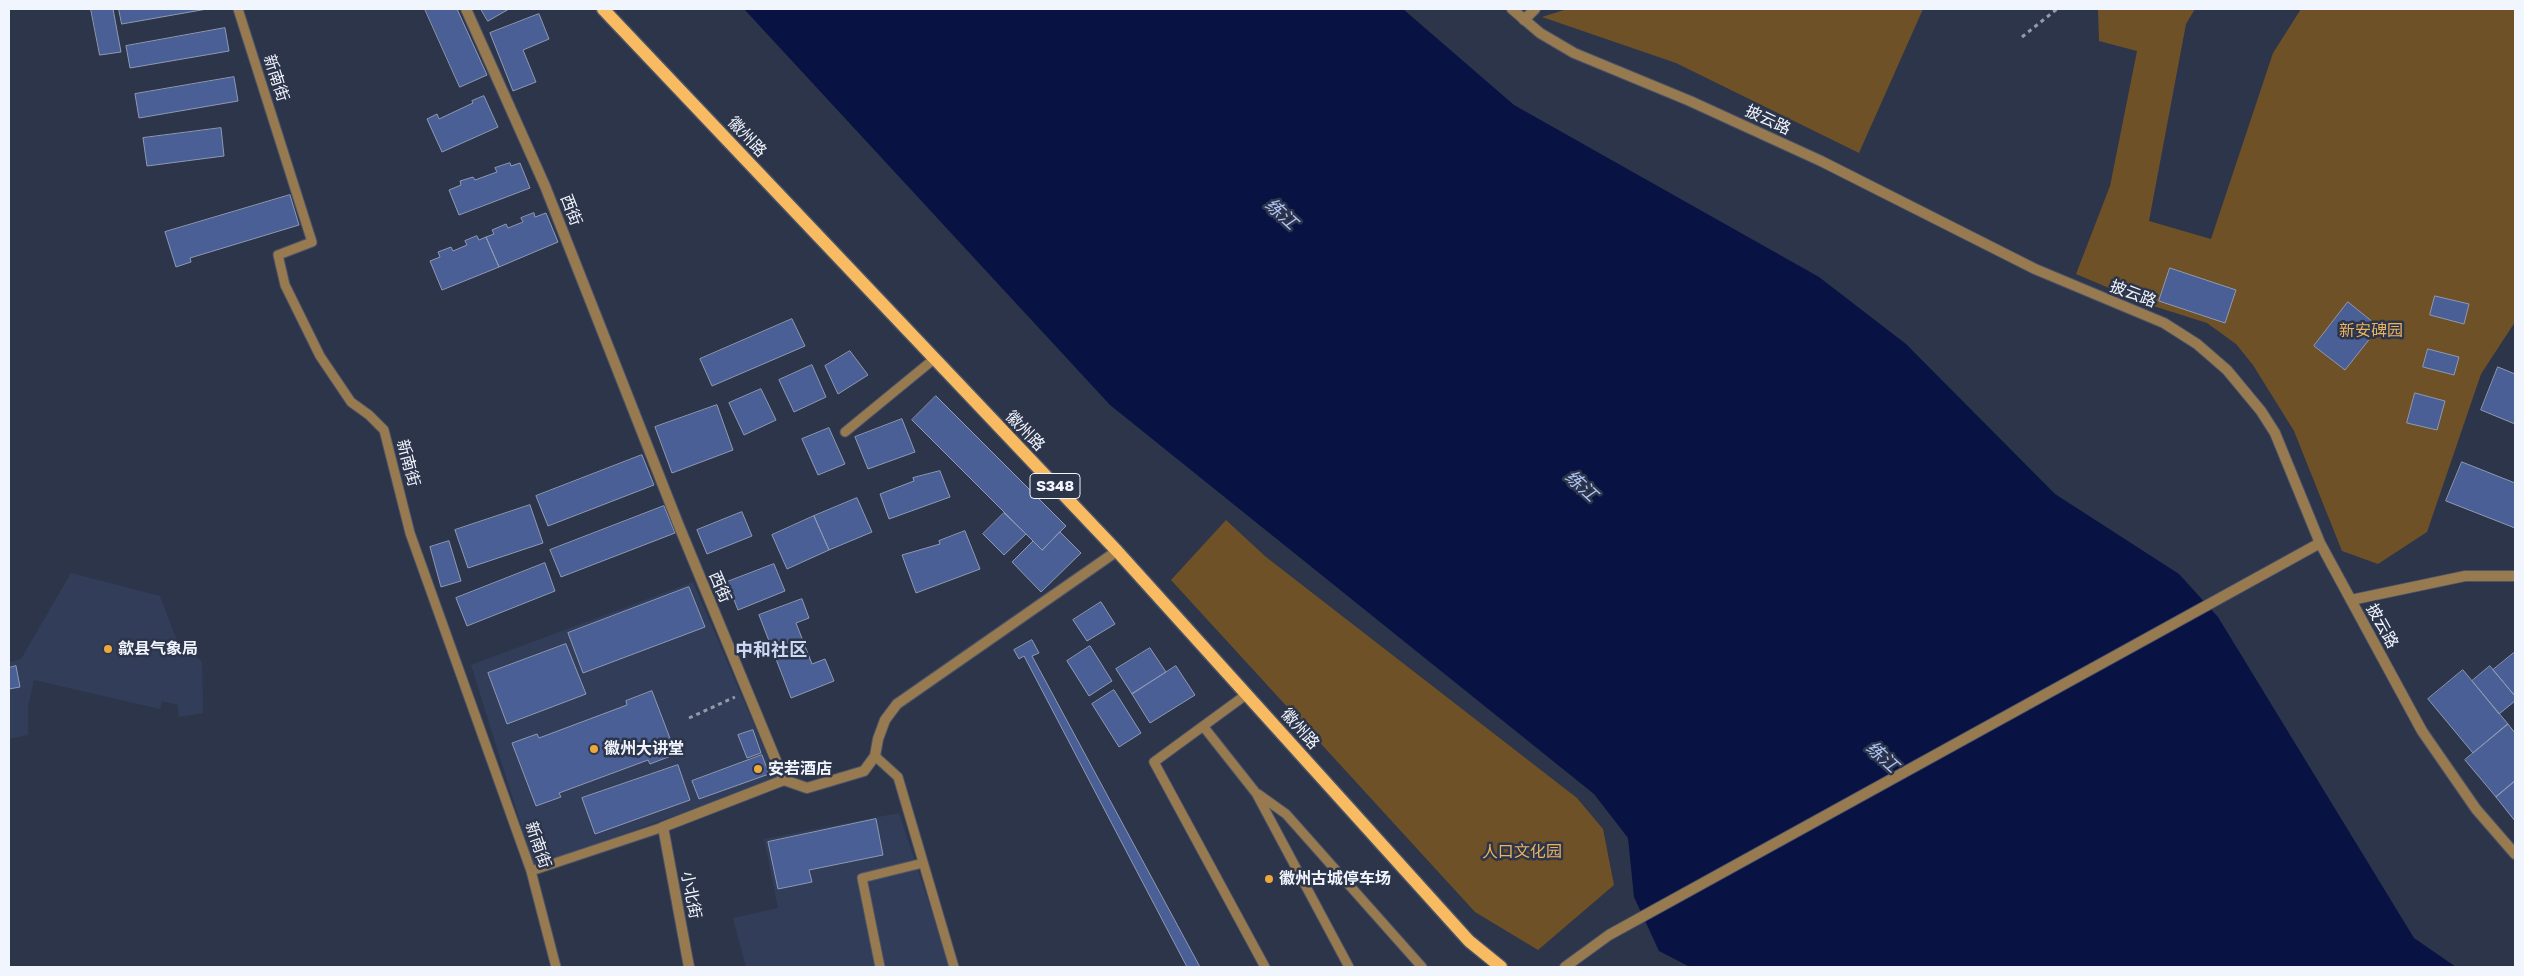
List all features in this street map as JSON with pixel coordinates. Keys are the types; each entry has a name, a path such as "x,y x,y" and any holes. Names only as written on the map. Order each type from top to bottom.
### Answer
{"main road":[{"name":"徽州路","path":"603,9 1117,551 1469,940 1501,967"}],"street":[{"name":"西街","path":"466,9 545,186 678,526 784,780"},
{"name":"披云路","path":"1512,9 1546,37 1574,53 1690,101 1804,153 2035,269 2164,323 2181,332 2228,370 2261,411 2275,433 2320,543 2422,731 2442,763 2476,809 2515,854"},
{"path":"1524,20 1534,9"},
{"path":"1565,967 1610,935 2320,543"},
{"path":"663,828 784,780 807,788 864,771 875,756 878,739 885,720 897,704 1117,551"},
{"path":"2351,600 2466,576 2515,576"},
{"name":"小北街","path":"663,828 689,967"}],"lane":[{"name":"新南街","path":"238,9 312,242 278,255 285,285 320,356 352,402 384,430 410,533 531,871 556,967"},
{"path":"845,432 934,359"},
{"path":"1247,694 1154,762 1265,967"},
{"path":"1202,726 1256,793 1349,967"},
{"path":"875,756 898,777 954,967"},
{"path":"1256,793 1286,814 1422,967"},
{"path":"531,871 663,828"},
{"path":"880,967 862,878 923,863"}],"path":[{"path":"2022,37 2057,9"},
{"path":"689,718 747,692"}],"shaded area":[{"name":"歙县气象局","path":"71,573 160,596 176,638 202,662 203,713 179,717 178,705 162,701 160,709 34,680 28,706 28,735 9,739 9,662 21,659"},
{"path":"693,582 777,779 534,866 471,665"},
{"path":"899,813 950,967 746,967 733,918 778,908 764,839"}],"green space":[{"path":"1567,9 1923,9 1859,153 1676,63 1542,17"},
{"name":"新安碑园","path":"2098,9 2195,9 2186,24 2149,221 2211,239 2273,53 2301,9 2515,9 2515,322 2481,374 2427,532 2378,564 2342,551 2294,431 2253,365 2236,344 2207,323 2144,303 2076,274 2110,186 2137,51 2099,41"},
{"name":"人口文化园","path":"1226,520 1266,557 1577,798 1603,829 1614,885 1538,950 1475,912 1171,580"}],"water":[{"name":"练江","path":"744,9 1403,9 1514,105 1819,277 1906,344 2055,494 2179,574 2218,617 2414,938 2456,967 1690,967 1659,951 1634,897 1628,838 1594,794 1110,405"}],"building":[{"path":"91,9 113,9 121,52 100,55"},
{"path":"119,9 207,9 122,24"},
{"path":"425,9 457,9 487,75 460,87"},
{"path":"481,9 509,9 488,21"},
{"path":"539,14 549,39 523,50 536,82 513,91 490,33"},
{"path":"225,28 229,51 130,68 126,46"},
{"path":"234,77 238,101 139,118 135,94"},
{"path":"484,96 498,127 442,152 427,119 437,114 439,119"},
{"path":"221,128 224,156 147,166 143,138"},
{"path":"510,163 511,166 520,163 530,188 459,215 449,190 461,185 460,181 473,177 475,180 497,172 495,168"},
{"path":"290,195 299,225 190,258 191,262 176,267 165,232"},
{"path":"534,213 535,217 546,213 558,242 499,267 486,237 494,234 492,230 506,224 508,228 523,222 521,218"},
{"path":"477,236 479,240 486,237 499,267 442,290 430,261 440,257 438,252 451,247 453,251 467,245 465,241"},
{"path":"2170,268 2236,290 2225,323 2159,301"},
{"path":"2435,296 2469,304 2464,324 2430,315"},
{"path":"2348,302 2379,327 2345,370 2314,346"},
{"path":"792,319 805,346 712,386 700,359"},
{"path":"2428,349 2459,357 2454,375 2423,367"},
{"path":"850,351 868,375 838,394 825,366"},
{"path":"812,365 826,397 794,412 779,380"},
{"path":"2498,367 2515,374 2515,424 2481,410"},
{"path":"761,389 776,420 744,435 729,403"},
{"path":"2415,393 2445,401 2437,430 2407,423"},
{"path":"936,396 1066,526 1042,550 912,420"},
{"path":"717,405 733,450 672,473 655,427"},
{"path":"902,419 915,452 868,469 855,437"},
{"path":"829,428 845,464 818,475 802,439"},
{"path":"642,455 654,485 548,526 536,496"},
{"path":"2462,462 2515,483 2515,528 2446,501"},
{"path":"940,471 950,497 889,519 880,494 914,481 913,478"},
{"path":"857,498 872,532 829,550 814,516"},
{"path":"530,505 543,543 468,568 455,530"},
{"path":"664,506 675,533 561,577 550,550"},
{"path":"742,512 752,536 707,554 697,530"},
{"path":"1004,513 1026,534 1004,555 983,534"},
{"path":"814,516 829,550 787,569 772,535"},
{"path":"965,531 980,569 916,593 902,555 940,544 939,541"},
{"path":"1060,532 1081,553 1041,592 1012,562 1033,541 1042,550"},
{"path":"449,541 461,581 441,587 430,547"},
{"path":"545,563 555,591 467,626 456,598"},
{"path":"774,564 785,591 738,610 727,582"},
{"path":"689,587 705,627 583,673 568,633"},
{"path":"802,599 809,618 796,623 812,664 825,659 834,681 791,698 759,615"},
{"path":"1101,602 1115,624 1087,641 1073,620"},
{"path":"1032,640 1039,653 1032,656 1200,967 1187,967 1024,656 1019,659 1014,650"},
{"path":"566,644 586,694 507,724 488,673"},
{"path":"1090,646 1112,681 1089,696 1067,661"},
{"path":"1150,648 1166,672 1132,694 1116,669"},
{"path":"2515,652 2515,696 2493,670"},
{"path":"16,666 20,687 9,689 9,668"},
{"path":"1176,666 1195,695 1150,723 1132,694"},
{"path":"2490,666 2515,696 2515,701 2499,714 2472,681"},
{"path":"2463,670 2508,724 2473,753 2428,699"},
{"path":"1114,690 1141,733 1119,747 1092,704"},
{"name":"徽州大讲堂","path":"652,691 676,754 650,764 648,760 559,793 561,797 536,806 512,743 537,734 539,738 627,705 626,701"},
{"path":"2508,724 2515,733 2515,781 2496,797 2465,760"},
{"path":"753,730 761,753 747,758 738,735"},
{"path":"762,755 769,774 699,799 692,781"},
{"path":"678,765 690,800 595,834 582,798"},
{"path":"2515,781 2515,821 2496,797"},
{"path":"876,819 883,855 809,870 812,882 778,889 768,842"}],"place":[{"name":"歙县气象局","path":"108,649"},
{"name":"徽州大讲堂","path":"594,749"},
{"name":"安若酒店","path":"758,769"},
{"name":"徽州古城停车场","path":"1269,879"}],"district":[{"name":"中和社区","path":"771,650"}]}
